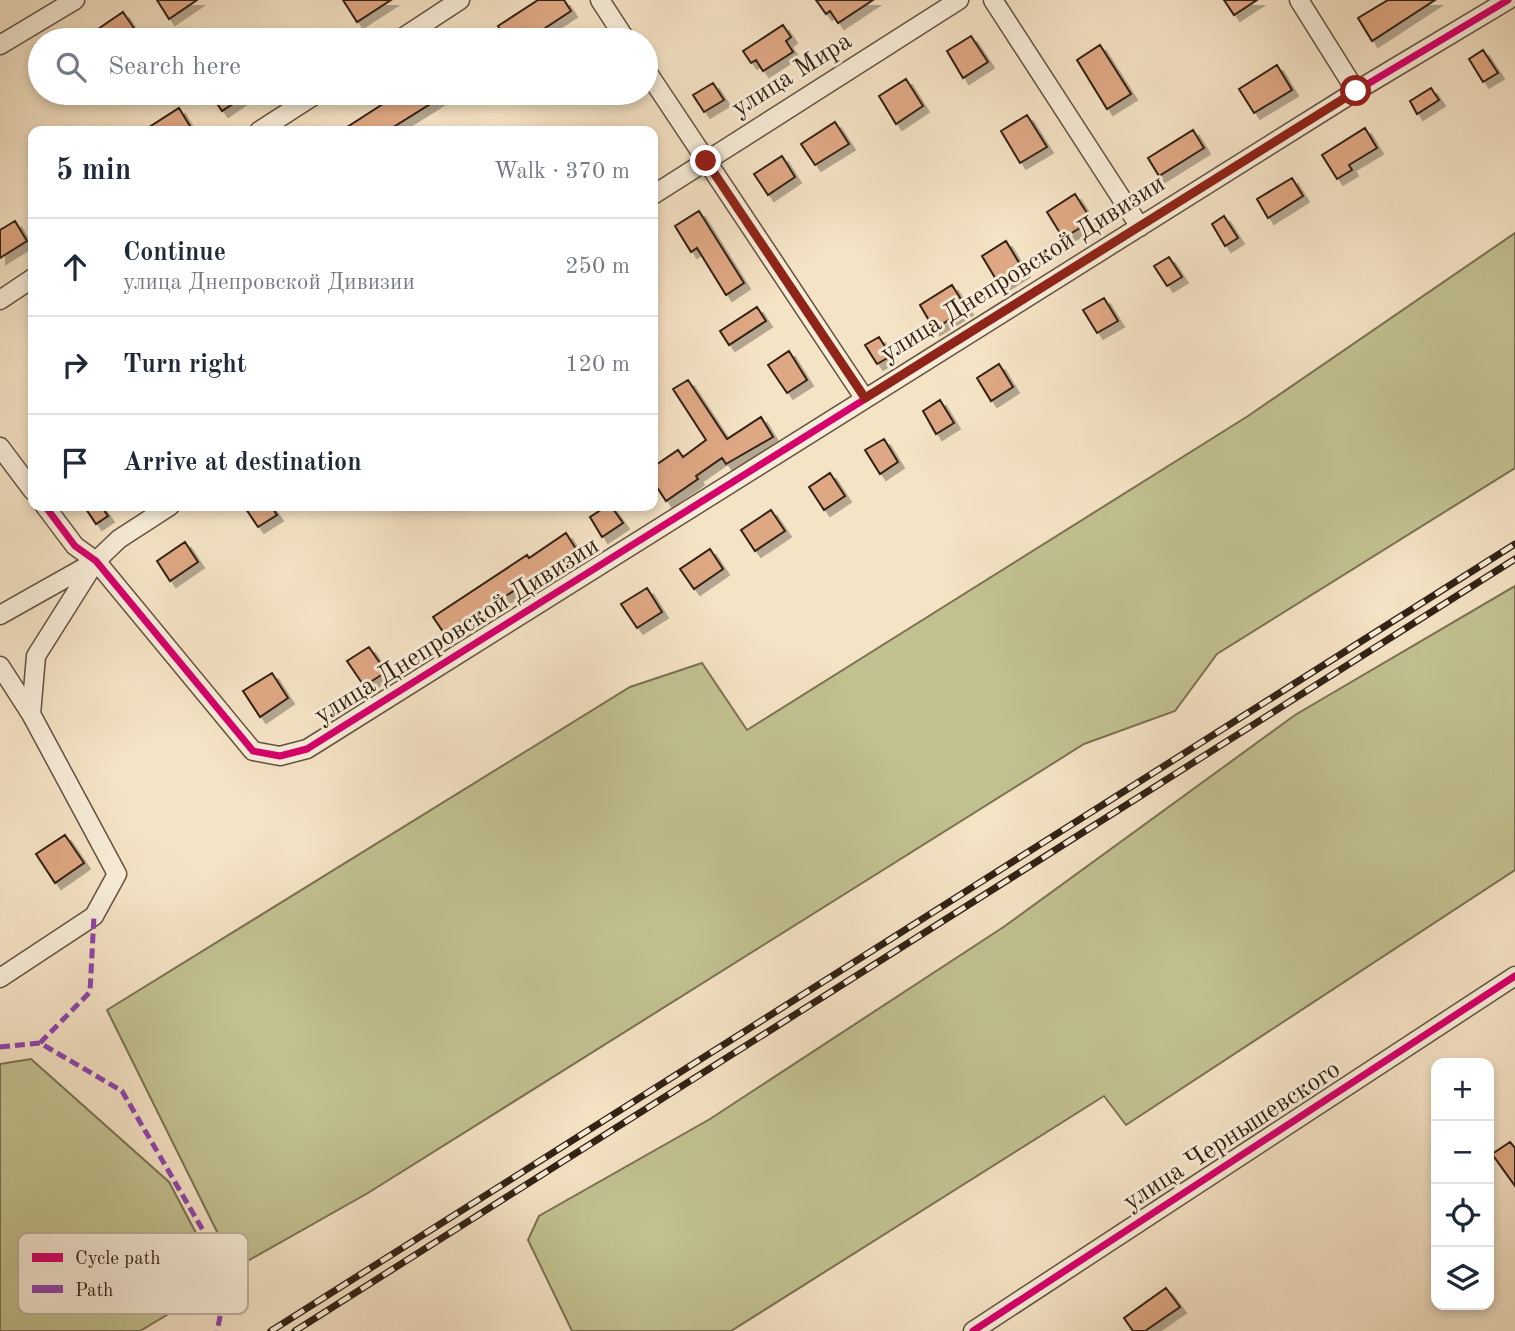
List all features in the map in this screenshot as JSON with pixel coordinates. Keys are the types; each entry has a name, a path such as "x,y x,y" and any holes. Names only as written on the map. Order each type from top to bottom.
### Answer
{"street":[{"path":"28,28 75,0"},
{"path":"417,28 460,0"},
{"path":"600,0 618,28"},
{"name":"улица Мира","path":"658,192 959,0"},
{"path":"993,0 1140,227"},
{"path":"1299,0 1356,91"},
{"name":"улица Днепровской Дивизии","path":"96,561 253,751 280,756 307,749 1356,91 1508,0"},
{"path":"0,45 28,28"},
{"path":"658,88 865,398"},
{"path":"267,126 299,105"},
{"path":"0,300 28,281"},
{"path":"0,447 28,484"},
{"path":"49,511 75,546 96,561"},
{"path":"31,714 36,656 96,561 119,538 162,511"},
{"path":"0,615 96,561"},
{"path":"0,666 31,714 117,874 94,916 0,978"},
{"name":"улица Чернышевского","path":"972,1331 1515,976"}],"shaded area":[{"path":"1515,233 1515,468 1217,654 1175,711 1084,744 368,1193 248,1261 248,1233 218,1233 107,1010 630,687 702,663 747,730 1248,416"},
{"path":"1515,586 1515,870 1126,1125 1104,1096 731,1331 572,1331 528,1240 539,1216 710,1119 1005,926 1295,715"},
{"path":"31,1059 169,1182 196,1233 18,1233 18,1314 168,1314 140,1331 0,1331 0,1064"}],"building":[{"path":"157,0 197,0 169,19"},
{"path":"343,0 391,0 357,22"},
{"path":"538,0 564,0 571,11 545,28 498,26"},
{"path":"816,0 873,0 838,23 830,11 826,14"},
{"path":"1224,0 1257,0 1234,15"},
{"path":"1388,0 1435,0 1372,41 1358,18"},
{"path":"123,12 134,28 99,28"},
{"path":"783,25 791,37 786,41 793,52 763,71 756,60 751,63 743,51"},
{"path":"971,36 988,62 963,78 947,51"},
{"path":"1100,45 1131,94 1107,109 1077,60"},
{"path":"1483,50 1498,73 1483,82 1469,59"},
{"path":"1277,65 1292,90 1254,113 1239,89"},
{"path":"906,79 923,106 896,124 879,96"},
{"path":"713,83 724,100 704,112 693,95"},
{"path":"1431,88 1439,100 1417,114 1410,101"},
{"path":"218,105 231,105 222,111"},
{"path":"381,105 429,105 395,126 349,126"},
{"path":"179,108 190,126 151,126"},
{"path":"1027,115 1047,147 1020,163 1001,131"},
{"path":"835,122 849,144 815,165 801,144"},
{"path":"1365,128 1377,148 1349,165 1352,170 1337,179 1322,155"},
{"path":"1193,130 1204,148 1159,176 1148,158"},
{"path":"782,156 795,177 768,195 754,174"},
{"path":"1292,178 1303,196 1268,218 1257,199"},
{"path":"1075,194 1092,221 1063,238 1047,212"},
{"path":"699,211 744,283 726,295 697,248 691,252 675,226"},
{"path":"1224,216 1238,238 1225,246 1212,224"},
{"path":"15,221 27,241 0,258 0,230"},
{"path":"1006,241 1024,271 1000,286 982,256"},
{"path":"1169,257 1182,277 1167,286 1154,266"},
{"path":"952,285 967,309 934,329 920,305"},
{"path":"1104,298 1118,321 1097,333 1083,310"},
{"path":"757,307 766,321 729,345 720,331"},
{"path":"879,337 891,356 877,364 865,345"},
{"path":"789,351 807,380 787,393 768,365"},
{"path":"999,364 1013,387 991,401 977,378"},
{"path":"688,380 727,439 761,417 773,437 726,464 722,458 666,501 658,489 658,464 678,450 683,457 706,440 673,389"},
{"path":"940,400 954,423 936,434 923,411"},
{"path":"884,439 898,462 880,474 865,450"},
{"path":"830,473 845,496 824,510 809,487"},
{"path":"771,510 785,531 755,551 741,530"},
{"path":"87,511 104,511 108,516 96,524"},
{"path":"247,511 274,511 277,515 258,527"},
{"path":"599,511 615,511 623,523 602,537 590,517"},
{"path":"566,533 576,549 446,636 433,617 527,555 529,558"},
{"path":"185,542 198,562 170,581 157,561"},
{"path":"710,549 723,569 694,589 680,569"},
{"path":"647,588 662,612 637,628 621,604"},
{"path":"369,647 386,672 364,686 347,661"},
{"path":"272,673 288,698 260,717 243,691"},
{"path":"65,835 84,863 55,883 36,854"},
{"path":"1510,1142 1515,1148 1515,1186 1494,1157 1494,1153"},
{"path":"1166,1288 1180,1307 1145,1331 1133,1331 1124,1318"}],"railway":[{"path":"271,1331 1515,544"},
{"path":"295,1331 1515,559"}],"marked path":[{"path":"40,1043 90,992 94,916"},
{"path":"0,1047 40,1043 122,1091 205,1233"},
{"path":"217,1331 221,1314"}],"cycle path":[{"path":"49,511 75,546 96,561 253,751 280,756 307,749 1356,91 1508,0"},
{"path":"973,1331 1515,976"}],"route":[{"path":"706,161 865,398 1356,91"}]}
